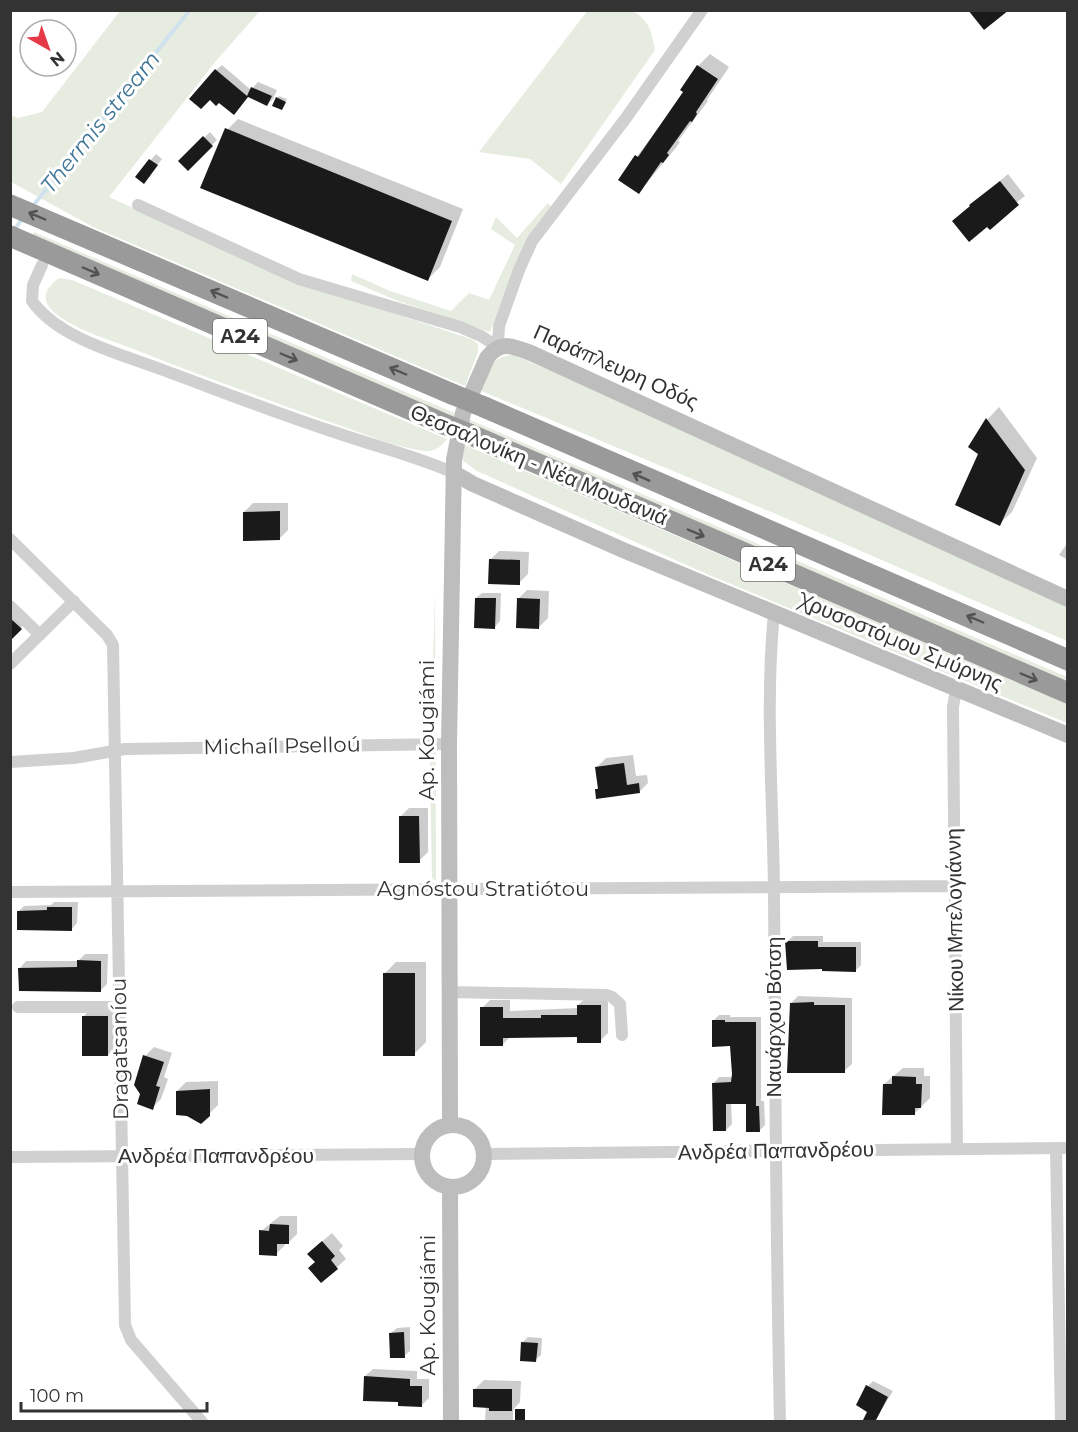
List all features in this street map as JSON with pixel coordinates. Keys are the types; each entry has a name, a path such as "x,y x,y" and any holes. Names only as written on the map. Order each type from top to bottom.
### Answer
{"highway":[{"name":"Θεσσαλονίκη - Νέα Μουδανιά","path":"10,204 1068,660"},
{"name":"Θεσσαλονίκη - Νέα Μουδανιά","path":"10,236 39,256 469,434 1068,693"}],"street":[{"path":"498,347 499,326 532,241 626,118 702,10"},
{"name":"Παράπλευρη Οδός","path":"138,205 298,279 460,327 481,336 498,347 507,345 545,359 1068,599"},
{"path":"39,256 32,301 45,317 61,328 99,346 249,404 431,463 454,473"},
{"name":"Ap. Kougiámi","path":"450,1124 449,744 454,460 463,413 487,358 492,350 498,347"},
{"name":"Χρυσοστόμου Σμύρνης","path":"454,473 473,484 622,550 1068,735"},
{"path":"453,504 473,484"},
{"name":"Dragatsaníou","path":"10,539 107,634 113,645 127,1332 202,1422"},
{"path":"10,664 74,601"},
{"path":"10,606 40,635"},
{"name":"Ναυάρχου Βότση","path":"774,613 770,691 780,1422"},
{"name":"Νίκου Μπελογιάννη","path":"956,690 953,707 957,1149"},
{"name":"Michaíl Pselloú","path":"10,762 74,758 116,749 449,744"},
{"name":"Agnóstou Stratiótou","path":"10,892 955,886"},
{"path":"450,992 607,995 620,1004 622,1035"},
{"path":"18,1007 119,1006"},
{"path":"450,1124 464,1126 471,1130 480,1142 484,1154 481,1167 471,1182 450,1189 442,1188 432,1181 424,1169 422,1154 429,1136 438,1128 450,1124"},
{"path":"1061,1422 1062,1149"},
{"name":"Ανδρέα Παπανδρέου","path":"484,1154 1062,1149"},
{"name":"Ανδρέα Παπανδρέου","path":"10,1156 422,1154"},
{"name":"Ap. Kougiámi","path":"450,1189 451,1422"}],"shaded area":[{"path":"588,10 632,10 643,18 649,27 655,50 561,184 530,159 479,152"},
{"path":"120,11 260,11 216,61 109,197 293,280 471,339 478,344 478,352 465,386 93,227 11,182 10,115 18,118 42,112 68,78 78,78 78,65"},
{"path":"548,203 551,207 526,239 490,332 398,301 351,281 352,274 390,291 451,311 469,293 489,300 515,245 491,229 496,217 517,238"},
{"path":"34,232 1067,677 1067,686 32,238"},
{"path":"59,278 72,280 447,439 431,451 411,449 386,442 90,333 67,322 47,304 47,291"},
{"path":"513,355 636,406 1067,603 1067,641 776,514 479,390 491,366 505,356"},
{"path":"460,443 1067,704 1067,723 709,575 477,471 462,460"},
{"path":"435,592 436,880 432,880 430,769"}],"building":[{"path":"968,10 1009,10 984,30"},
{"path":"697,65 718,79 692,122 690,121 667,153 669,155 663,163 661,162 639,194 618,180 635,155 638,157 683,92 680,90"},
{"path":"215,69 247,96 251,87 272,96 267,106 248,97 234,115 219,103 216,106 210,100 201,109 189,99"},
{"path":"276,97 286,102 282,110 272,106"},
{"path":"225,128 452,221 428,281 200,188"},
{"path":"203,136 213,146 188,171 178,161"},
{"path":"149,159 158,165 144,184 135,177"},
{"path":"1000,181 1019,205 990,230 987,227 969,242 952,221"},
{"path":"986,418 1025,470 1000,526 955,505 978,454 968,447"},
{"path":"280,511 280,540 243,541 243,512"},
{"path":"489,559 520,560 520,585 488,584"},
{"path":"475,598 496,598 495,629 474,628"},
{"path":"517,598 540,599 539,629 516,628"},
{"path":"10,618 22,629 10,641"},
{"path":"624,763 627,785 639,783 640,793 596,799 595,789 598,789 595,767"},
{"path":"399,816 419,816 420,863 399,863"},
{"path":"47,907 72,907 72,931 17,930 17,911 47,910"},
{"path":"785,941 818,941 818,947 856,947 856,972 822,971 822,969 787,970"},
{"path":"77,960 101,961 101,992 19,991 18,968 77,967"},
{"path":"383,973 415,973 415,1056 383,1056"},
{"path":"814,1002 814,1005 845,1005 845,1073 787,1073 790,1003"},
{"path":"577,1005 601,1005 601,1043 577,1043 577,1037 503,1038 503,1046 480,1046 480,1007 503,1007 503,1018 541,1018 541,1015 577,1015"},
{"path":"82,1016 108,1016 108,1056 82,1056"},
{"path":"712,1020 756,1022 756,1106 759,1106 760,1132 746,1132 746,1104 726,1104 726,1131 713,1131 712,1083 731,1082 732,1074 730,1046 712,1047"},
{"path":"143,1055 164,1062 156,1086 160,1087 153,1110 137,1104 140,1094 134,1085"},
{"path":"892,1076 916,1077 916,1084 922,1084 921,1108 915,1108 915,1115 882,1115 883,1084 892,1084"},
{"path":"210,1089 210,1116 201,1124 187,1116 176,1115 176,1091"},
{"path":"270,1224 289,1225 289,1244 277,1244 277,1256 259,1255 259,1230 269,1231"},
{"path":"322,1241 335,1256 331,1260 338,1269 321,1283 308,1268 315,1262 307,1254"},
{"path":"404,1332 405,1358 390,1358 389,1333"},
{"path":"521,1342 538,1343 536,1362 520,1361"},
{"path":"364,1376 410,1379 410,1386 422,1386 422,1407 398,1406 398,1402 363,1401"},
{"path":"866,1385 888,1397 875,1422 862,1422 867,1412 856,1405"},
{"path":"473,1389 512,1389 512,1411 489,1411 489,1408 473,1407"},
{"path":"515,1409 525,1409 525,1422 515,1422"}],"waterway":[{"name":"Thermis stream","path":"32,207 190,10"},
{"name":"Thermis stream","path":"13,231 23,218"}]}
